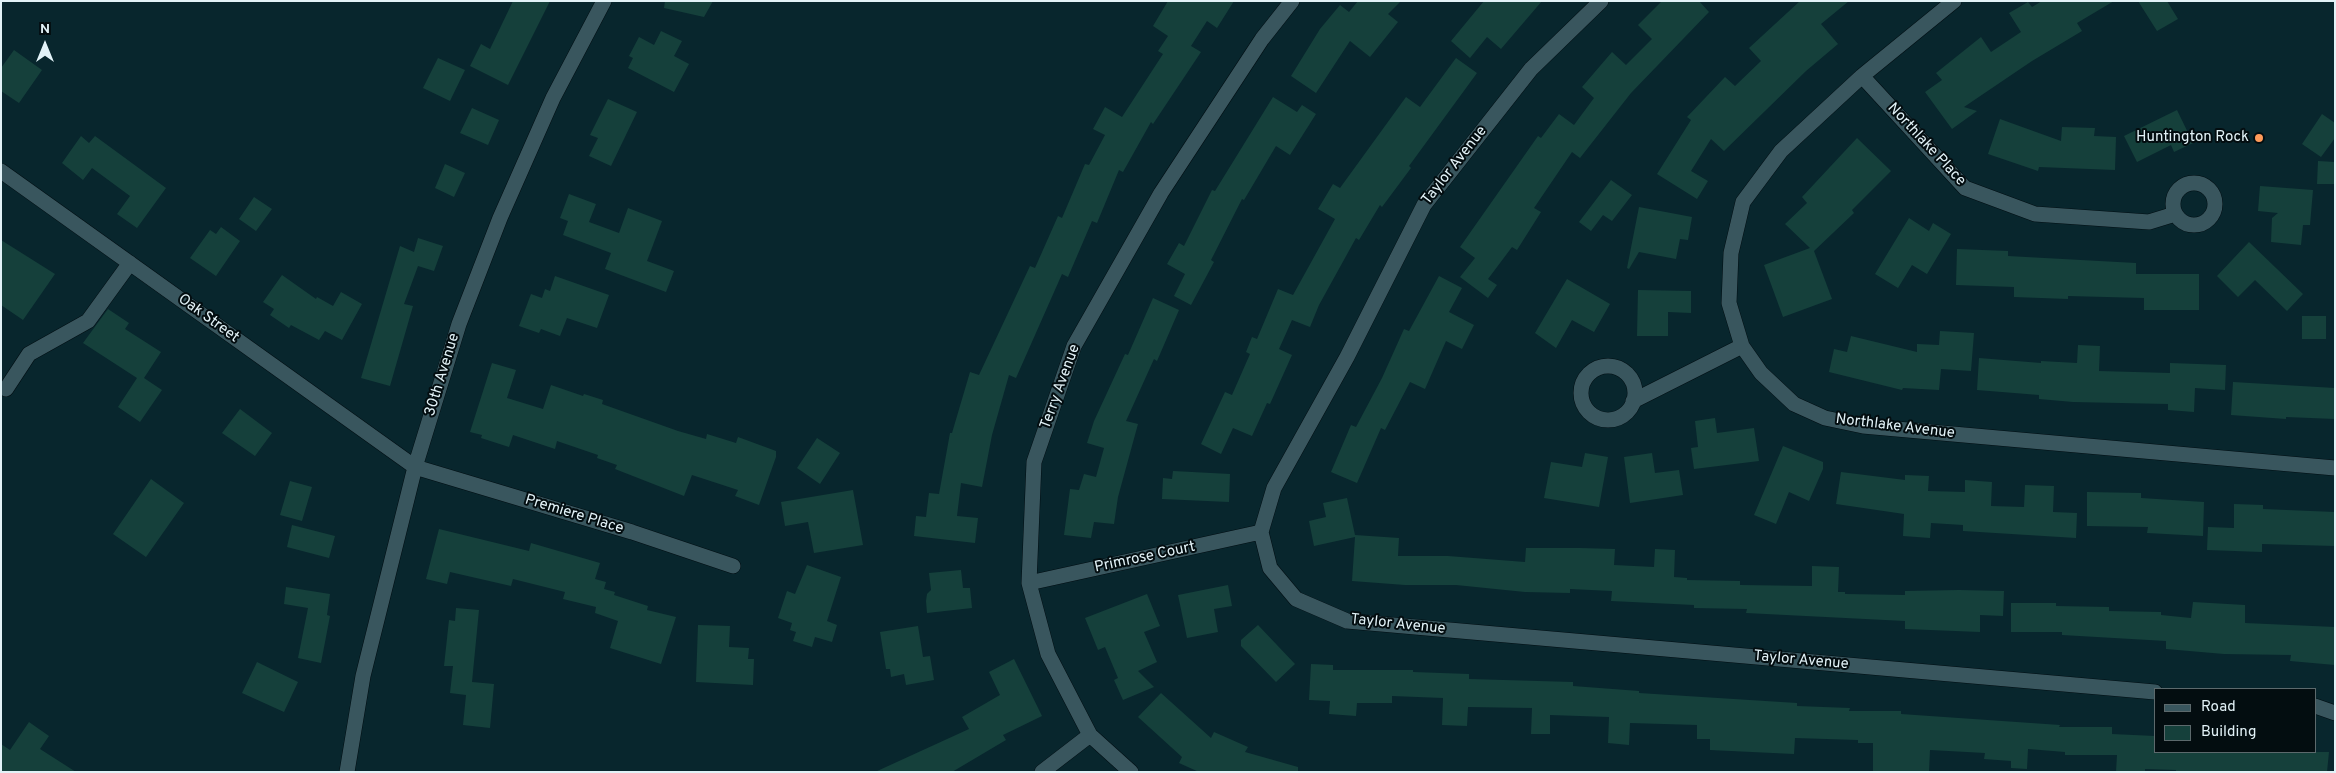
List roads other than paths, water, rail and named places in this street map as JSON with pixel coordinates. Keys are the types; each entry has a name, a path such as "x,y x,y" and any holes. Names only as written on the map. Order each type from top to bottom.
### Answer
{"street":[{"name":"30th Avenue","path":"347,772 363,676 415,467 459,324 500,218 553,98 604,1"},
{"name":"Terry Avenue","path":"1130,772 1090,735 1048,654 1029,583 1034,462 1074,346 1161,193 1262,39 1292,1"},
{"name":"Taylor Avenue","path":"1601,1 1531,69 1424,204 1347,357 1274,488 1261,532 1270,568 1296,599 1348,621 2154,692"},
{"name":"Northlake Avenue","path":"1954,1 1862,76 1781,151 1743,202 1731,253 1729,304 1742,346 1761,374 1794,404 1825,418 1863,426 2335,468"},
{"name":"Northlake Place","path":"1862,76 1965,188 2034,214 2149,222 2175,214"},
{"name":"Oak Street","path":"1,171 415,467"},
{"path":"6,389 29,354 88,321 130,263"},
{"path":"1633,401 1742,346"},
{"name":"Premiere Place","path":"415,467 632,532 733,566"},
{"name":"Primrose Court","path":"1029,583 1261,532"},
{"path":"2316,706 2335,713"},
{"path":"1042,772 1090,735"}],"place":[{"name":"Huntington Rock","path":"2259,138"}]}
